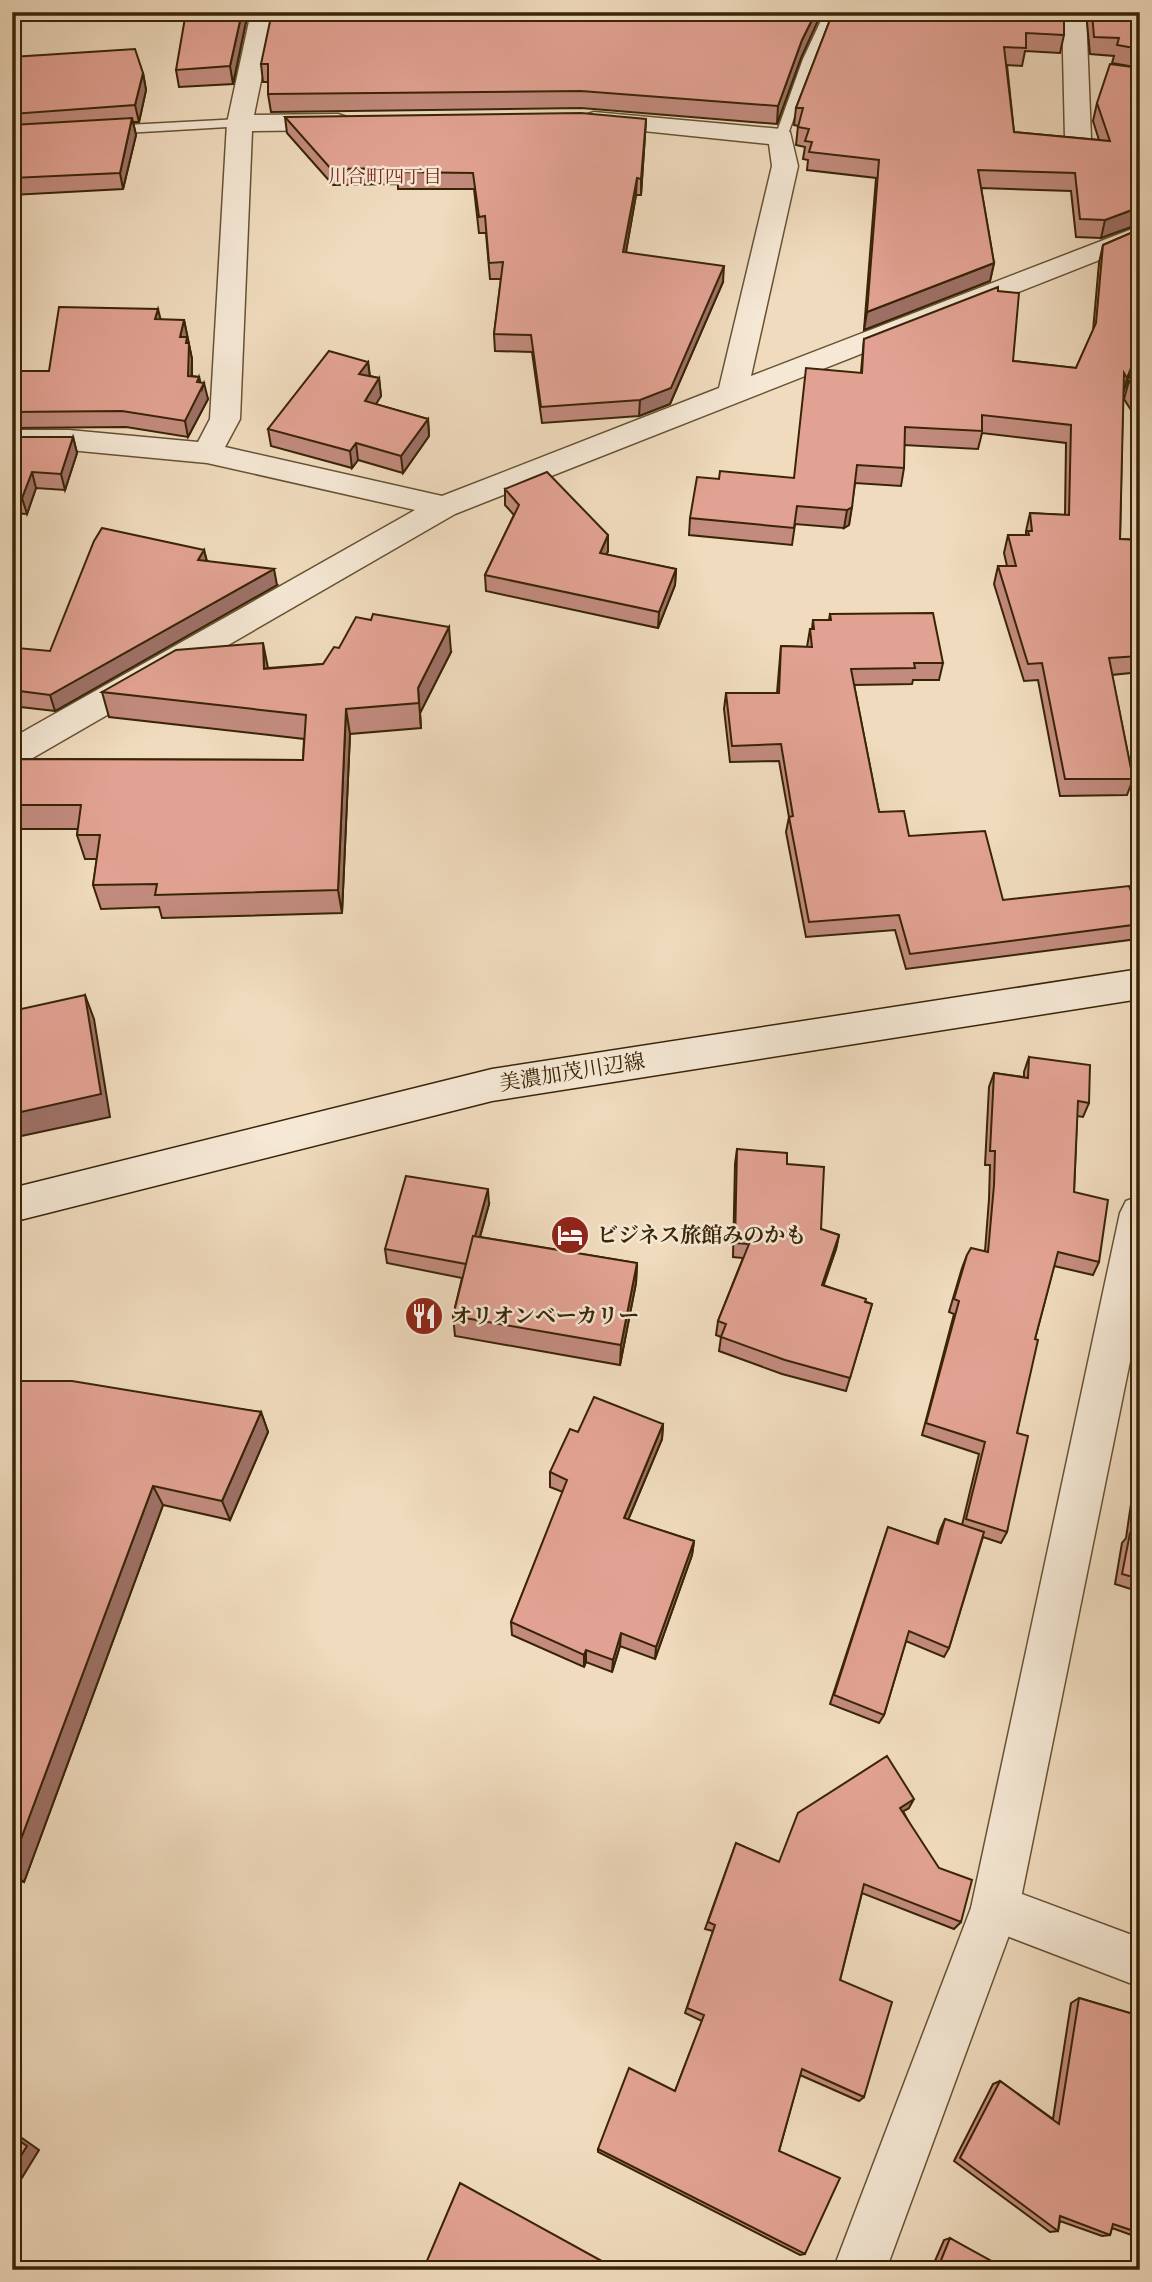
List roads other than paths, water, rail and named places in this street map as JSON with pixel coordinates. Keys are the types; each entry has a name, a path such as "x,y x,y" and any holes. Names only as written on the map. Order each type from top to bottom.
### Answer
{"street":[{"path":"207,453 225,419 240,123 264,12"},
{"path":"1074,12 1077,138"},
{"path":"1076,66 1101,71"},
{"path":"567,119 781,137 785,166 732,396"},
{"path":"240,123 363,122"},
{"path":"12,754 444,508 1140,234"},
{"path":"12,440 69,440 207,453 444,508"},
{"name":"美濃加茂川辺線","path":"12,1205 492,1085 1140,984"},
{"path":"859,2270 995,1908 1140,1213"},
{"path":"995,1908 1140,1963"}],"lane":[{"path":"781,137 809,59 831,12"},
{"path":"93,131 240,123"}],"place":[{"name":"ビジネス旅館みのかも","path":"570,1235"},
{"name":"オリオンベーカリー","path":"424,1316"}],"district":[{"name":"川合町四丁目","path":"385,176"}]}
